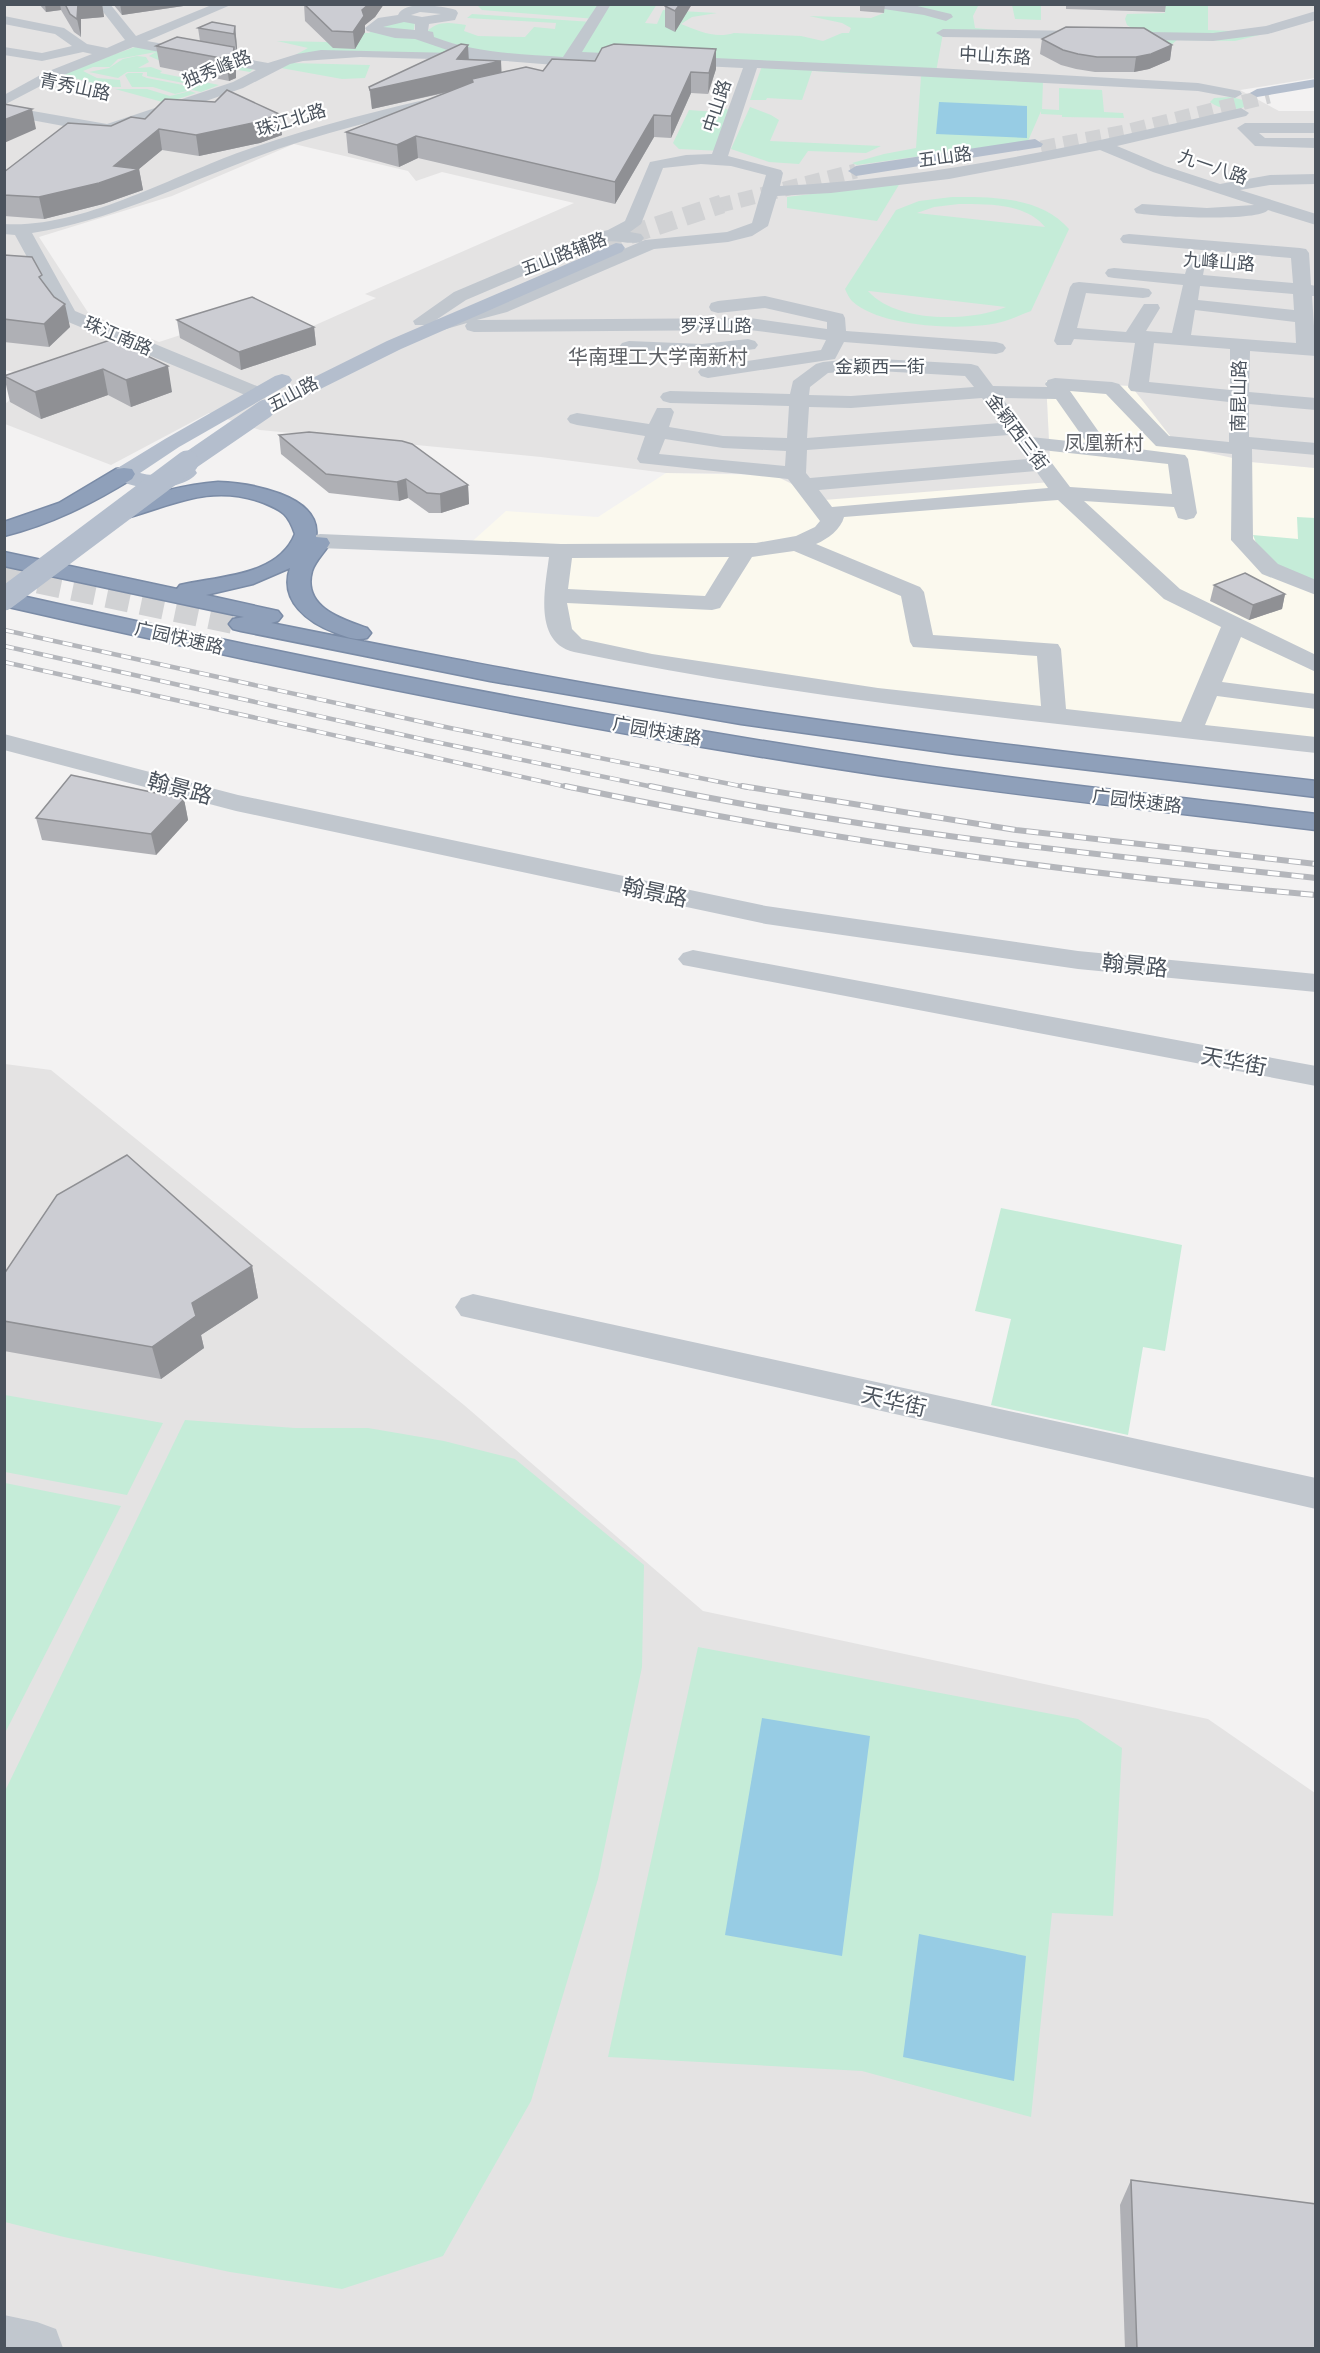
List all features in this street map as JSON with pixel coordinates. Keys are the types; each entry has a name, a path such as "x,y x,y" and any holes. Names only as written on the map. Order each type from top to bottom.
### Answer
{"highway":[{"path":"111,608 154,610 217,604 266,591 300,572 320,541 321,531 311,513 285,494 263,486 204,478 192,469"},
{"path":"4,529 28,524 65,510 124,474"},
{"path":"117,514 168,495 204,489 228,489 269,497 299,515 303,523 303,541 288,560 268,572 239,583 211,589 143,588"},
{"path":"4,559 738,716"},
{"path":"300,572 299,587 307,609 332,624 376,638"},
{"path":"4,583 378,665 582,718"},
{"name":"广园快速路","path":"4,599 216,647 582,718 879,767 1316,822"},
{"name":"广园快速路","path":"241,624 436,664 738,716 1006,752 1316,789"}],"main road":[{"path":"1256,105 1316,83"},
{"path":"1256,105 1316,88"},
{"name":"五山路","path":"860,173 1038,146"},
{"name":"五山路","path":"4,583 173,455 258,403 391,341 416,326 611,242"},
{"name":"五山路","path":"391,341 436,326 611,242"},
{"path":"124,474 152,483 177,478 247,429 355,372 391,341"},
{"path":"124,474 258,403"},
{"name":"五山路","path":"4,599 218,439 258,403"}],"street":[{"path":"542,76 559,70 570,59 605,4"},
{"path":"877,4 926,11 947,11 936,72"},
{"path":"108,5 113,18 134,43 270,68"},
{"path":"170,13 221,7"},
{"path":"9,96 108,52 221,7"},
{"path":"407,18 383,21 372,28 395,34 421,28 450,17 452,13 422,8 408,10 403,16 407,18 421,28 435,43 463,51 508,57"},
{"path":"941,45 1136,33 1213,37 1253,33 1316,15"},
{"path":"113,18 136,16"},
{"path":"421,28 450,35 459,27 443,18"},
{"path":"4,20 59,31 83,48"},
{"path":"1087,36 1105,27"},
{"path":"4,51 42,57 83,48 108,52"},
{"name":"独秀峰路","path":"4,110 106,129 248,82 284,62 317,54 508,57"},
{"name":"中山东路","path":"508,57 936,72 1198,87 1235,94"},
{"name":"中山路","path":"719,158 751,65"},
{"path":"14,76 42,80"},
{"path":"1256,105 1258,101 1235,94 1201,97 1201,105 1220,112 1256,105 1278,119 1288,122 1309,143 1316,161"},
{"name":"珠江北路","path":"14,230 86,218 280,143 364,118 465,95"},
{"name":"青秀山路","path":"9,96 39,99"},
{"path":"771,191 815,190 887,183 997,165 1101,145 1256,105"},
{"name":"青秀山路","path":"105,113 138,120"},
{"path":"1278,119 1316,116"},
{"path":"1309,143 1261,143 1245,128 1316,128"},
{"name":"九一八路","path":"1101,145 1153,182 1218,189 1316,220"},
{"path":"611,242 632,224 656,165 686,159 719,158 741,161 775,172 763,219 759,226 728,237 660,242 639,249"},
{"path":"1258,166 1316,166"},
{"path":"1179,194 1270,180 1316,179"},
{"path":"1106,291 1153,182"},
{"path":"1125,247 1202,237 1278,209 1316,206"},
{"path":"1139,215 1202,237 1300,253 1308,267 1308,337"},
{"path":"635,216 639,224 666,235 708,238"},
{"name":"珠江南路","path":"14,230 68,315 258,403"},
{"path":"1180,340 1202,237"},
{"name":"五山路辅路","path":"436,326 500,308 642,246 640,240 611,242"},
{"path":"1114,273 1189,300 1308,337"},
{"path":"1159,295 1132,338 1066,337 1079,287 1159,295 1189,300 1309,291"},
{"path":"669,326 675,311 728,315 765,302 836,318 837,336 828,355 708,372"},
{"path":"1072,311 1093,313"},
{"name":"罗浮山路","path":"436,326 707,325 728,315"},
{"path":"1124,316 1145,317"},
{"path":"702,350 707,325"},
{"path":"540,326 547,344 559,344"},
{"path":"607,346 702,350 837,336 996,348"},
{"path":"1316,387 1240,371 1142,362 1145,337 1180,340 1240,371 1316,404"},
{"path":"1240,371 1308,337"},
{"path":"761,344 765,364"},
{"name":"金颖西一街","path":"799,479 796,446 800,385 824,368 862,364 970,370"},
{"path":"1240,371 1283,366"},
{"name":"金颖西三街","path":"970,370 1063,493 1172,594 1316,665"},
{"name":"南昆山路","path":"1240,371 1239,442 1316,449"},
{"path":"1096,451 1098,444 1055,384 1112,388 1163,442 1242,449 1242,540 1270,569 1316,588"},
{"path":"799,411 672,390 647,459 717,466 799,479 918,475 1041,464"},
{"path":"775,420 799,411 850,402 987,392 1061,393"},
{"path":"913,398 938,434"},
{"path":"732,399 728,418 752,419"},
{"path":"850,402 873,440"},
{"path":"320,541 561,551 745,550 795,543 819,535 832,522 835,513 841,511 1063,493 1185,507 1178,459 1096,451 1019,435 938,434 796,446 725,434 657,431 578,419"},
{"path":"717,466 725,434"},
{"path":"898,437 934,502"},
{"path":"799,479 832,522"},
{"path":"795,543 912,592 922,642 1049,649 1054,716"},
{"path":"556,595 712,603 745,550"},
{"path":"561,551 556,595 560,631 574,645 652,661 844,690 1316,745"},
{"path":"1189,732 1234,624"},
{"path":"1208,687 1316,702"},
{"name":"翰景路","path":"4,727 248,792 767,894 1068,940 1316,963"},
{"name":"翰景路","path":"4,742 236,802 765,915 1078,960 1316,983"},
{"name":"天华街","path":"693,959 1316,1076"},
{"name":"天华街","path":"473,1307 1316,1494"},
{"path":"4,2341 37,2349"}],"shaded area":[{"path":"4,5 1315,5 1315,78 1240,90 1279,111 1315,111 1315,468 1251,462 1178,446 1131,386 1046,381 1051,482 824,500 772,474 666,473 541,457 260,430 209,413 111,465 5,424 5,404 37,377 5,370","holes":["294,144 408,171 416,181 442,172 574,203 365,294 376,298 302,331 254,311 159,342 89,314 39,237 172,196"]},
{"path":"1046,381 1131,386 1251,462 1315,468 1315,745 878,695 574,645 555,602 561,551 466,547 506,511 598,517 666,473 1051,481"},
{"path":"5,1064 51,1070 464,1405 703,1611 1208,1719 1315,1793 1315,2348 5,2348"}],"green space":[{"path":"657,4 645,23 657,24 663,10 717,13 692,17 681,24 714,35 734,33 801,36 823,41 842,33 849,33 851,28 842,23 809,16 871,18 884,13 884,9 926,10 892,5 979,4 973,16 975,28 1008,31 943,33 936,72 573,56 569,60 480,52 424,35 438,24 448,23 466,25 464,31 478,36 525,37 534,27 555,29 556,23 467,18 472,14 593,22 596,19 482,10 478,6 485,5"},
{"path":"1164,4 1208,5 1208,30 1253,32 1259,35 1235,41 1177,40 1160,54 1078,33 1105,27 1135,30 1127,25 1125,19 1127,14 1165,13"},
{"path":"1012,5 1041,5 1041,20 1015,19"},
{"path":"391,21 415,22 413,35 468,54 297,54 308,48 277,41 327,42 339,32 369,33 380,24"},
{"path":"138,46 254,68 250,72 174,59 163,62 149,56 156,52 118,59 110,67 93,67 83,71 97,78 120,80 121,87 109,87 58,74"},
{"path":"146,57 149,62 138,68 151,67 162,71 160,73 219,85 201,92 192,90 194,85 147,76 147,72 127,72 118,78 89,72 109,68 123,59"},
{"path":"291,63 370,65 365,78 342,79 281,68"},
{"path":"762,66 1043,82 1042,109 1059,110 1059,88 1102,90 1104,112 1123,113 1124,118 1062,117 1062,115 1041,114 1041,111 1028,141 857,165 852,163 916,148 921,76 812,71 802,100 767,98 766,100 750,100"},
{"path":"143,73 142,76 147,78 188,86 187,91 175,94 153,87 132,87 125,75"},
{"path":"115,89 147,89 170,96 190,91 196,93 166,103"},
{"path":"1231,97 1250,104 1246,107 1230,109 1210,102 1214,98"},
{"path":"718,106 735,112 722,151 679,149 673,143 689,110 716,112"},
{"path":"750,107 779,120 770,141 881,146 866,153 808,151 799,164 769,162 731,149"},
{"path":"900,183 877,221 787,208 787,197"},
{"path":"952,197 999,198 1030,204 1058,218 1069,229 1031,311 990,324 949,327 903,322 883,317 865,310 852,301 845,289 896,210 919,201","holes":["959,204 994,205 1017,209 1037,219 1045,227 917,213 934,207","869,291 1006,307 973,315 934,317 896,309 880,301"]},
{"path":"1297,517 1315,518 1315,582 1290,573 1260,553 1253,535 1298,539"},
{"path":"1001,1208 1182,1245 1165,1351 1143,1347 1128,1435 991,1405 1011,1319 975,1311"},
{"path":"5,1395 163,1423 127,1495 5,1472"},
{"path":"185,1420 295,1428 368,1428 444,1441 515,1459 644,1565 642,1667 598,1879 531,2101 443,2256 342,2289 230,2272 64,2237 5,2222 5,1791"},
{"path":"4,1483 121,1506 5,1733"},
{"path":"698,1647 1078,1719 1122,1748 1113,1916 1052,1913 1031,2117 862,2071 608,2057"}],"water":[{"path":"939,102 1027,106 1027,138 936,134"},
{"path":"762,1718 870,1736 842,1956 725,1935"},
{"path":"919,1934 1026,1956 1014,2081 903,2057"}],"building":[{"path":"65,4 78,4 77,19 70,14"},
{"path":"304,4 369,4 362,10 364,16 353,32 332,31"},
{"path":"665,4 680,4 675,11"},
{"path":"212,22 235,26 234,34 198,28"},
{"path":"1066,27 1144,28 1172,45 1151,54 1136,57 1097,57 1063,50 1042,39"},
{"path":"177,37 234,47 233,57 226,59 156,46"},
{"path":"461,44 468,45 457,59 501,61 370,90 369,87"},
{"path":"614,44 716,49 709,73 691,72 671,116 654,115 615,182 416,136 397,145 346,132 473,82 472,79 526,67 543,71 552,59 595,61 602,48"},
{"path":"227,90 279,114 257,122 196,135 159,129 114,166 139,169 99,183 39,197 4,195 4,172 68,123 111,126 131,117 145,119 165,99 215,102"},
{"path":"4,104 32,109 4,120"},
{"path":"4,255 32,257 42,275 39,277 54,297 65,304 44,324 4,319"},
{"path":"252,297 314,327 239,352 177,320"},
{"path":"113,339 168,366 126,380 103,369 35,392 4,376"},
{"path":"309,432 402,441 412,444 468,485 440,494 427,493 406,479 397,482 326,474 279,435"},
{"path":"1245,573 1285,594 1253,605 1214,585"},
{"path":"71,775 184,799 151,834 36,818"},
{"path":"127,1155 252,1266 192,1303 196,1316 152,1347 4,1321 4,1274 57,1195"},
{"path":"1131,2180 1316,2204 1316,2349 1137,2349"}],"tunnel":[{"path":"1041,148 1125,132 1269,96"},
{"path":"717,206 856,171"},
{"path":"602,244 722,204"},
{"path":"4,575 241,624"}],"railway":[{"path":"4,630 450,728 750,788"},
{"path":"4,646 426,740 658,788"},
{"path":"4,662 572,788"},
{"path":"565,786 751,822 939,852 1127,876 1316,895"},
{"path":"650,786 899,829 1316,878"},
{"path":"742,786 1016,830 1316,864"}],"district":[{"name":"华南理工大学南新村","path":"658,357"},
{"name":"凤凰新村","path":"1104,443"}]}
